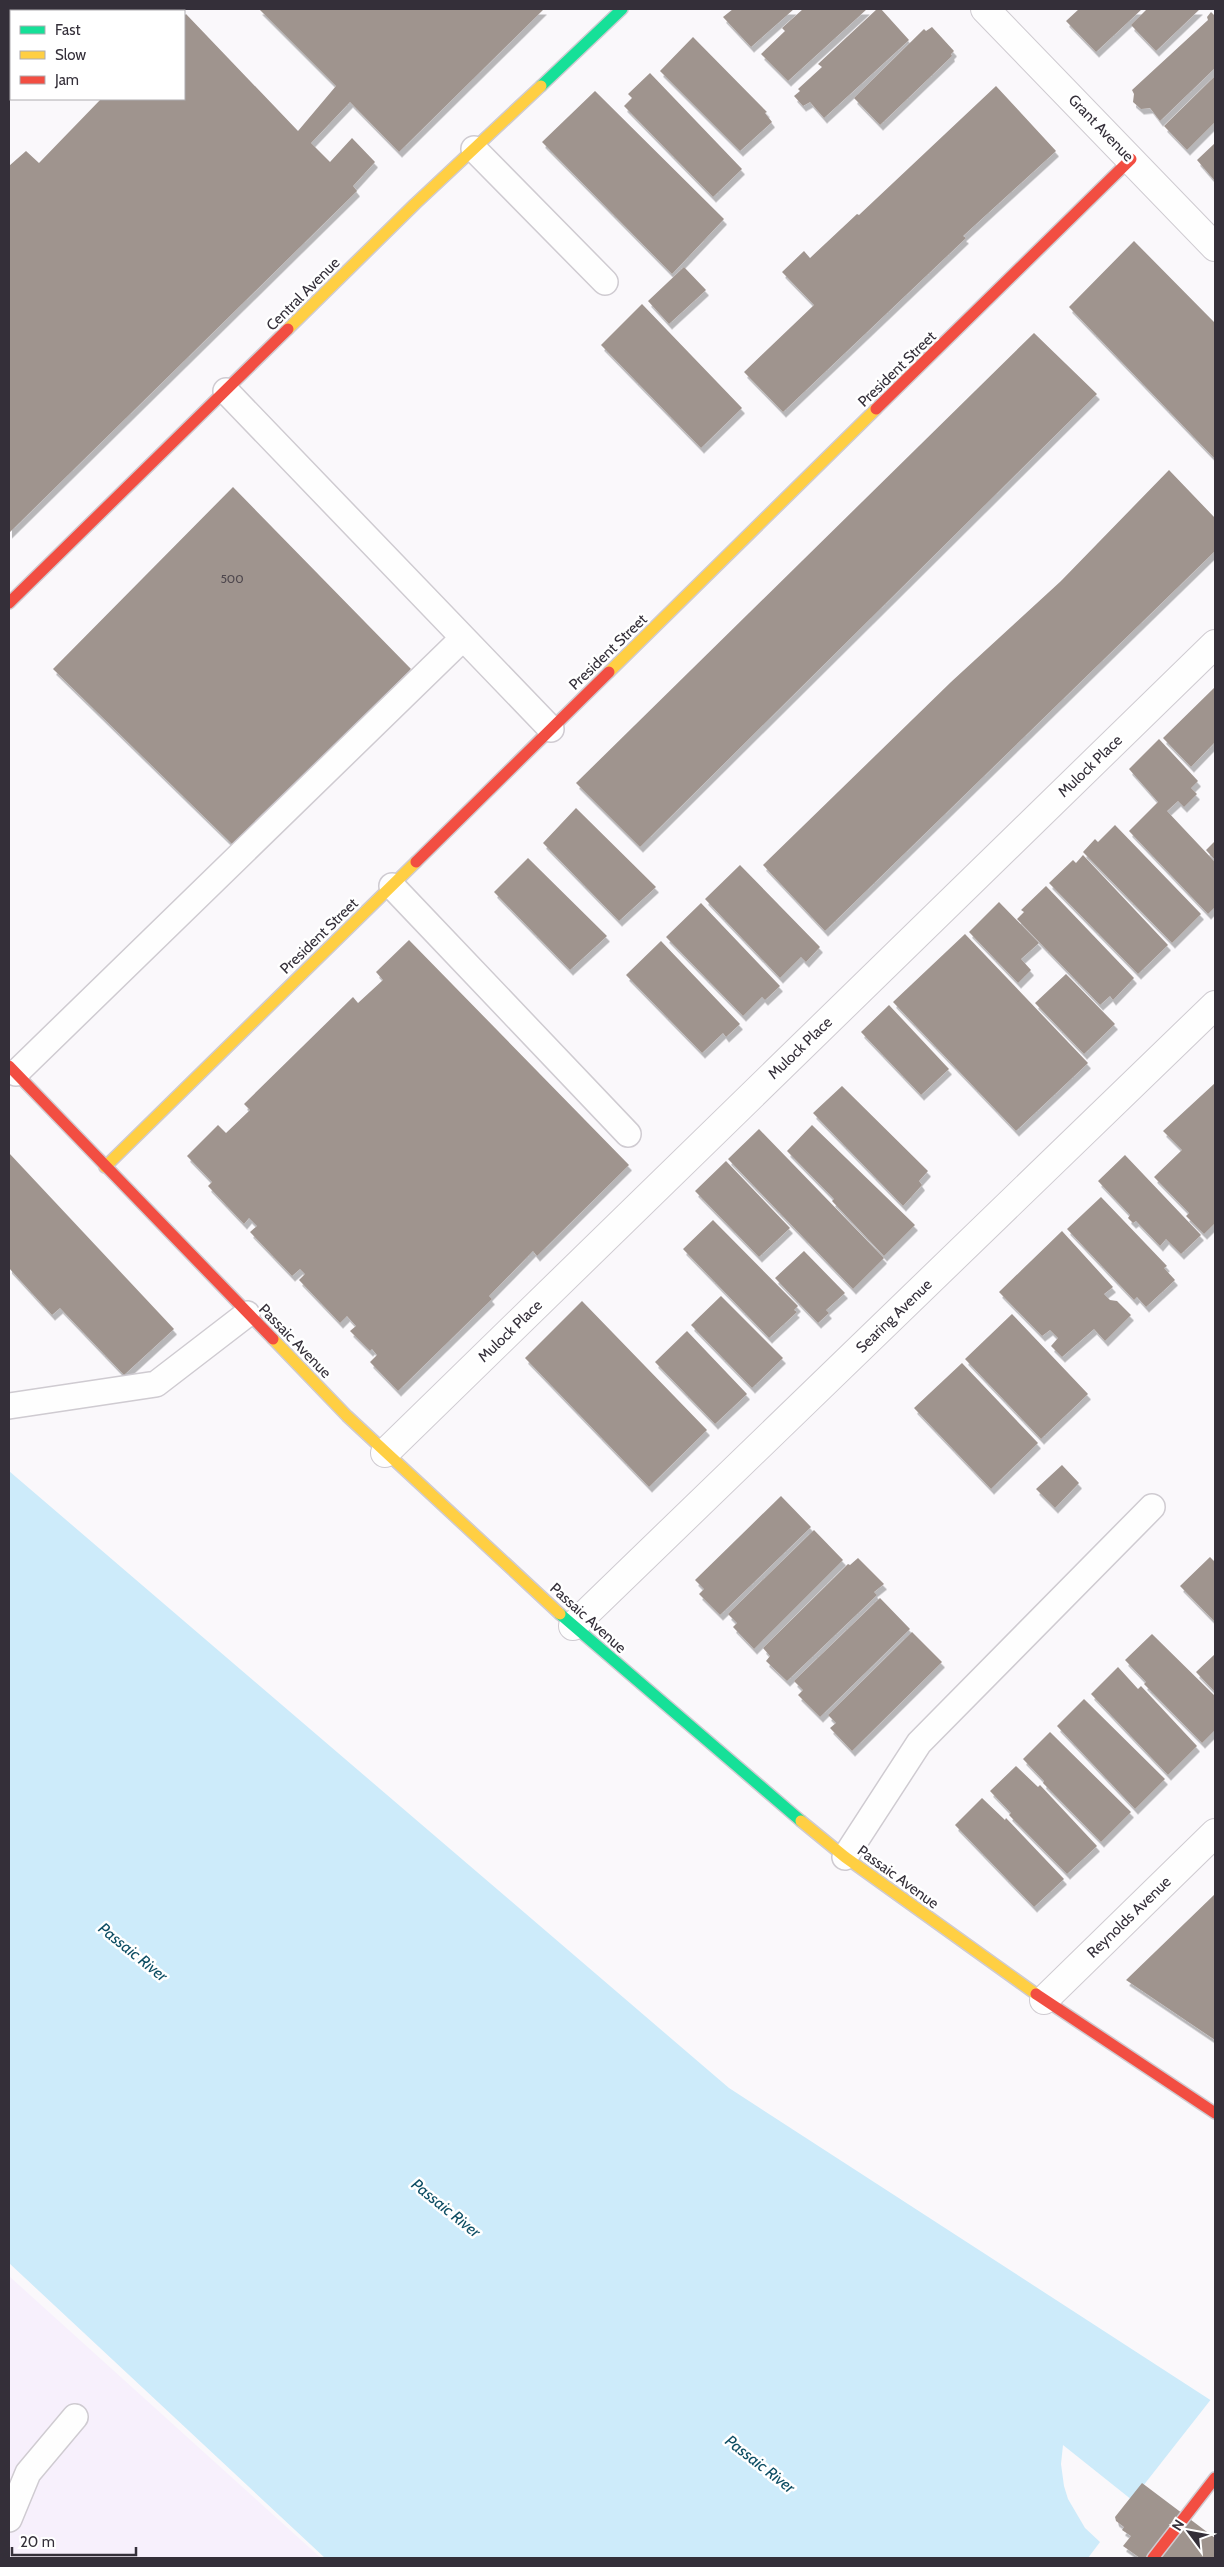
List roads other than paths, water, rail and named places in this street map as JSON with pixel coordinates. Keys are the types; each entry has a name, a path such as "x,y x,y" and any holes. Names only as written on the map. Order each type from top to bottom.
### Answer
{"main road":[{"name":"Central Avenue","path":"9,603 474,149 622,9"},
{"name":"President Street","path":"105,1167 1132,159"},
{"name":"Passaic Avenue","path":"12,1070 247,1314 385,1453 574,1626 773,1798 846,1857 1044,2000 1215,2113"},
{"path":"1153,2558 1215,2478"}],"street":[{"name":"Grant Avenue","path":"985,9 1215,247"},
{"name":"Mulock Place","path":"385,1453 1215,644"},
{"name":"Searing Avenue","path":"574,1626 1215,1005"},
{"name":"Reynolds Avenue","path":"1044,2000 1215,1833"}],"lane":[{"path":"474,149 605,282"},
{"path":"226,391 551,729"},
{"path":"12,1070 463,638"},
{"path":"392,886 628,1134"},
{"path":"9,1406 156,1384 247,1314"},
{"path":"846,1857 919,1743 1152,1507"},
{"path":"9,2519 28,2473 75,2417"}],"water":[{"name":"Passaic River","path":"9,1471 729,2088 1215,2403 1215,2558 325,2558 9,2263"}]}
